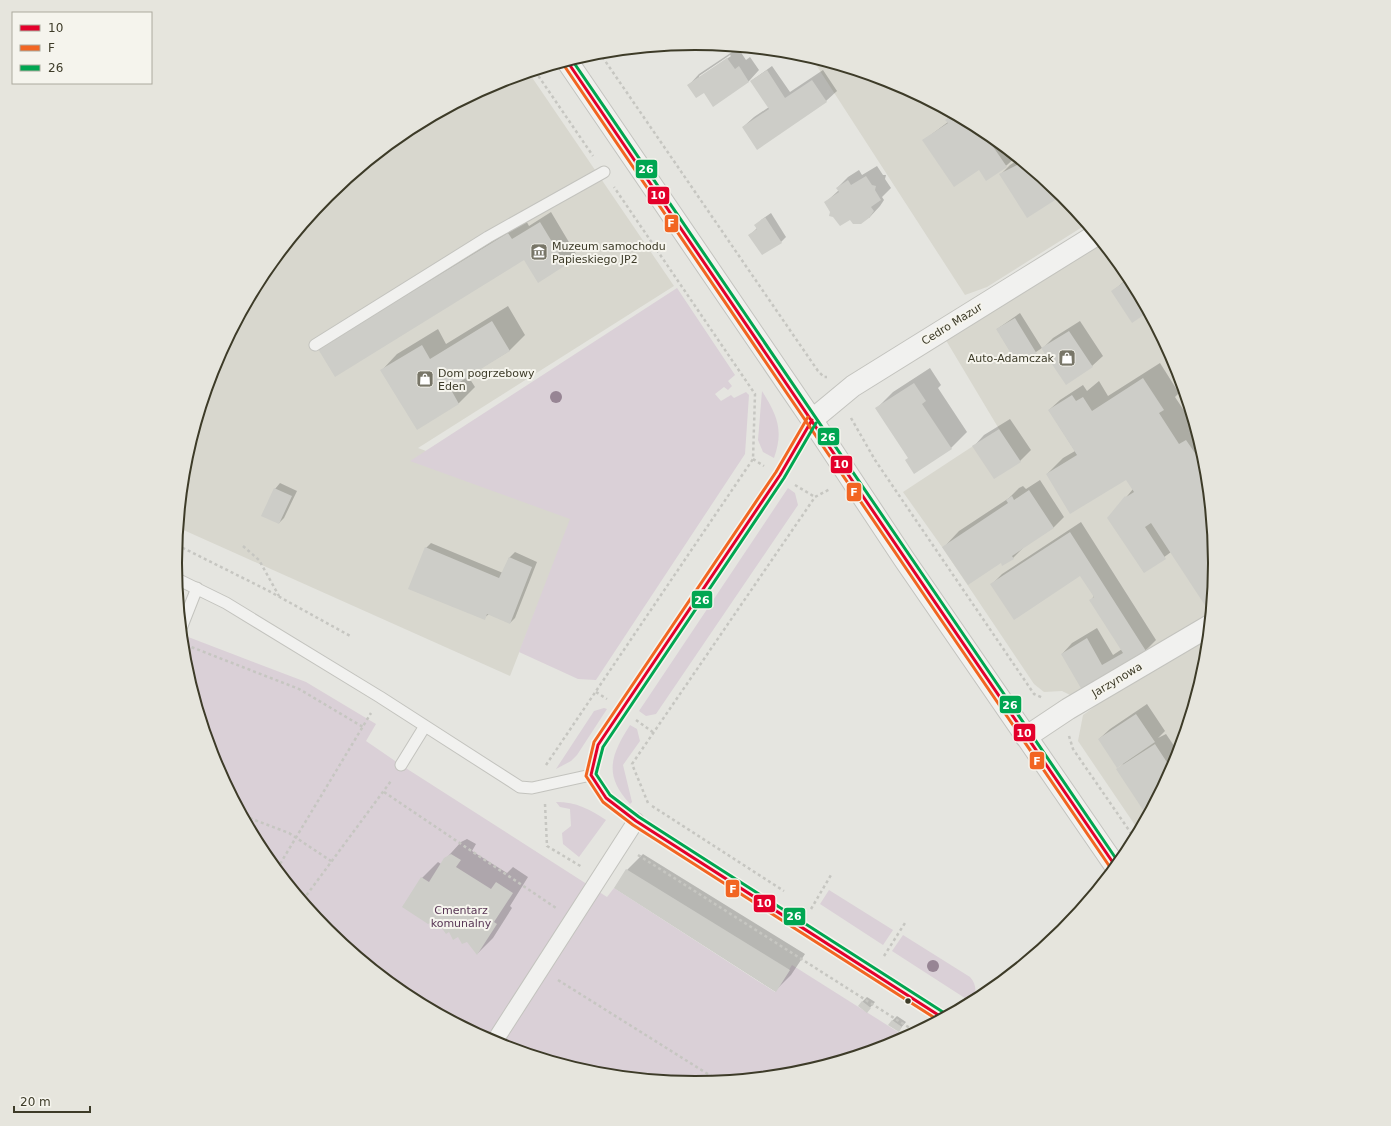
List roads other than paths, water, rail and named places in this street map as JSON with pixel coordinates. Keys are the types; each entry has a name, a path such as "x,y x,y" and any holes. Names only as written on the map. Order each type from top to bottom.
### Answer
{"street":[{"path":"570,65 812,420 904,559 1112,861"},
{"name":"Cedro Mazur","path":"812,420 853,386 1091,238"},
{"name":"Jarzynowa","path":"1026,737 1068,710 1204,629"},
{"path":"498,1036 598,877 636,820"}],"lane":[{"path":"315,345 488,237 604,172"},
{"path":"812,420 780,475 598,746 591,775 606,798 636,820 937,1015"},
{"path":"183,582 226,603 380,697 520,787 532,788 591,775"},
{"path":"186,616 197,588"},
{"path":"401,765 425,726"}],"place":[{"name":"Muzeum samochodu Papieskiego JP2","path":"539,252"},
{"name":"Auto-Adamczak","path":"1067,358"},
{"name":"Dom pogrzebowy Eden","path":"425,379"}],"park label":[{"name":"Cmentarz komunalny","path":"461,916"}]}
